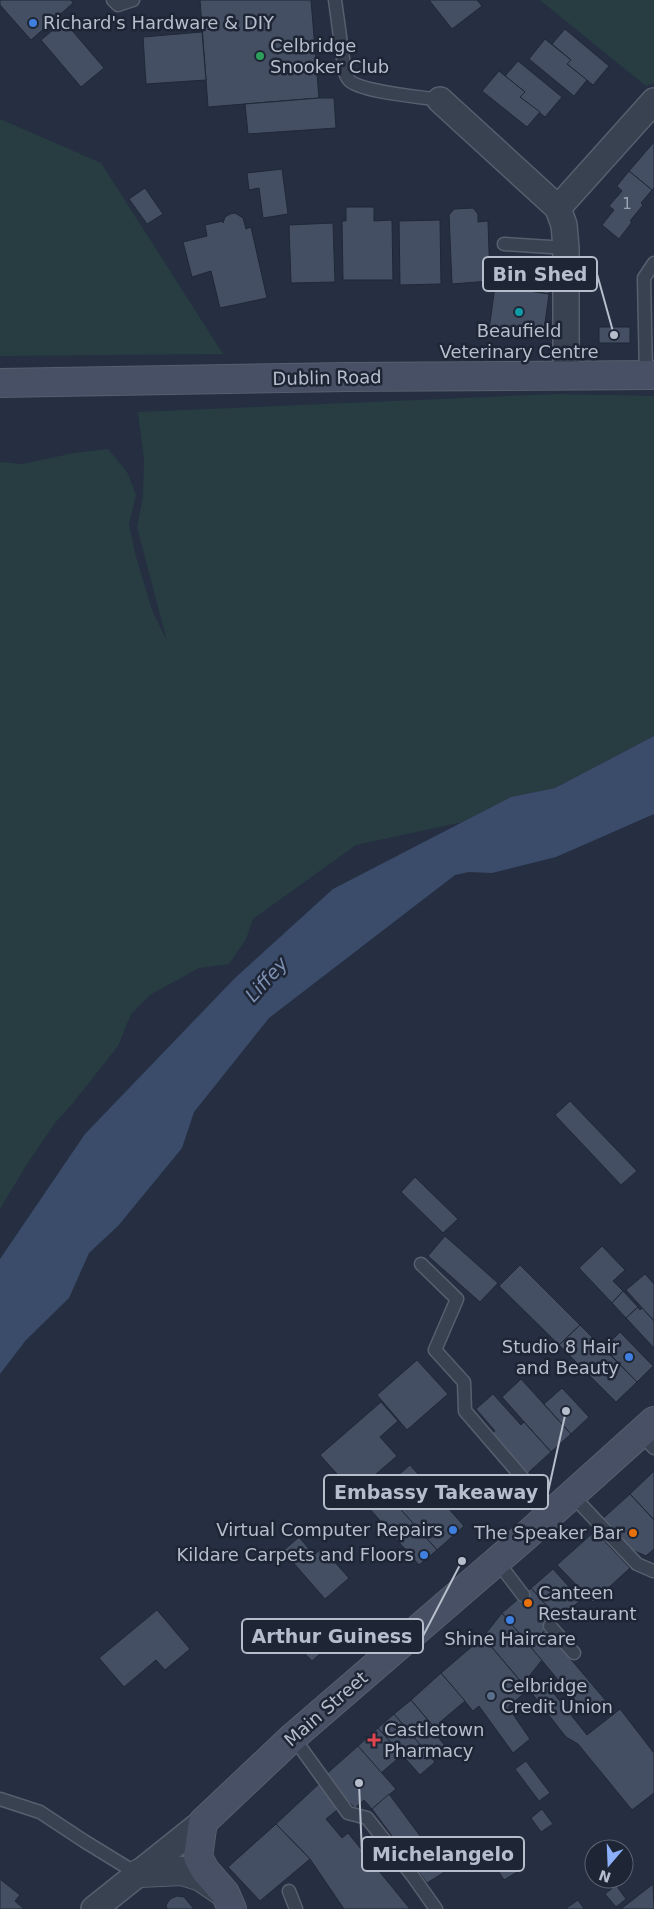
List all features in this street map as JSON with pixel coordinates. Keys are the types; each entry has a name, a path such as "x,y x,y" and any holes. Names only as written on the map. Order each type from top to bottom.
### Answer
{"main road":[{"name":"Dublin Road","path":"0,383 650,375"},
{"name":"Main Street","path":"202,1822 293,1737 563,1504 649,1434"},
{"path":"202,1822 198,1857 205,1870 229,1901"}],"street":[{"path":"440,100 558,208 564,225 566,248 566,375"},
{"path":"558,208 654,101"},
{"path":"94,1909 202,1822"},
{"path":"140,1873 182,1871 201,1877 229,1901"}],"lane":[{"path":"113,0 118,5 133,0"},
{"path":"335,0 345,73 349,80 378,91 440,100"},
{"path":"504,244 566,248"},
{"path":"650,375 644,278 654,263"},
{"path":"421,1264 457,1299 435,1350 464,1382 465,1411 563,1504 637,1564 653,1571"},
{"path":"497,1561 523,1595"},
{"path":"550,1626 574,1653"},
{"path":"293,1737 348,1813 367,1818 436,1909"},
{"path":"0,1799 40,1812 128,1868 140,1873"},
{"path":"290,1891 296,1909"}],"green space":[{"path":"540,0 654,0 654,83 646,86"},
{"path":"0,119 101,163 223,354 0,356"},
{"path":"556,394 654,396 654,736 555,788 511,797 463,822 356,845 253,919 246,939 229,964 199,968 150,995 131,1014 118,1046 55,1123 0,1209 0,462 22,464 74,453 108,449 127,472 136,495 129,524 135,553 152,610 167,641 137,527 143,497 144,459 138,412"}],"water":[{"name":"Liffey","path":"654,736 654,814 556,857 492,873 469,872 455,875 269,1018 194,1112 182,1148 118,1226 89,1253 69,1298 26,1340 0,1374 0,1259 85,1134 235,978 333,889 511,797 555,788"}],"building":[{"name":"Richard's Hardware & DIY","path":"0,0 71,0 73,3 31,40 0,5"},
{"name":"Celbridge Snooker Club","path":"200,0 311,0 319,98 208,107"},
{"path":"429,0 477,0 482,6 452,29"},
{"path":"64,21 104,68 81,87 41,40"},
{"path":"565,29 609,66 593,85 567,64 571,60 552,44"},
{"path":"202,32 206,80 146,84 143,37"},
{"path":"545,39 571,60 567,64 587,80 574,96 529,59"},
{"path":"518,61 562,97 545,117 520,97 525,92 505,76"},
{"path":"499,71 525,92 520,97 540,112 527,127 482,91"},
{"path":"334,98 336,128 248,134 245,104"},
{"path":"654,142 654,188 652,190 629,171"},
{"path":"282,169 288,214 263,218 259,188 249,190 247,173"},
{"path":"629,171 652,190 641,203 643,205 619,239 602,225 614,210 609,206 622,191 617,186"},
{"path":"145,188 163,214 147,224 129,199"},
{"path":"346,207 374,207 374,221 392,220 393,280 343,280 342,221 346,221"},
{"path":"473,208 478,214 478,222 488,221 490,281 452,284 449,215 454,209"},
{"path":"235,213 243,218 246,229 251,227 267,298 220,308 211,271 192,277 183,242 207,236 205,225 223,221 223,223 225,217"},
{"path":"440,220 441,284 400,285 399,221"},
{"path":"333,223 335,282 291,283 289,225"},
{"path":"517,282 550,287 549,294 516,289"},
{"name":"Beaufield Veterinary Centre","path":"495,286 549,294 543,338 489,330"},
{"path":"599,327 630,327 630,343 599,343"},
{"path":"570,1101 637,1171 621,1185 555,1115"},
{"path":"415,1177 458,1219 443,1233 401,1192"},
{"path":"445,1236 498,1283 480,1302 428,1256"},
{"path":"602,1246 625,1270 613,1281 623,1291 612,1303 579,1268"},
{"path":"520,1265 580,1325 559,1345 499,1286"},
{"path":"645,1274 654,1284 654,1321 626,1290"},
{"path":"623,1291 638,1307 626,1318 612,1303"},
{"path":"638,1307 640,1310 642,1308 654,1321 654,1348 626,1318"},
{"path":"580,1325 637,1382 616,1402 559,1345"},
{"name":"Studio 8 Hair and Beauty","path":"620,1332 653,1366 637,1382 604,1348"},
{"path":"417,1360 448,1394 407,1430 377,1395"},
{"path":"521,1379 571,1434 551,1452 502,1397"},
{"path":"562,1388 589,1417 571,1434 544,1404"},
{"path":"493,1394 521,1425 524,1422 551,1452 528,1473 492,1433 495,1431 476,1409"},
{"path":"381,1402 398,1421 380,1437 397,1456 354,1493 320,1455"},
{"path":"410,1465 464,1526 437,1550 382,1489"},
{"path":"654,1471 654,1520 630,1494"},
{"path":"386,1493 437,1550 419,1565 369,1508"},
{"name":"The Speaker Bar","path":"630,1494 654,1520 654,1549 646,1556 623,1546 600,1521"},
{"path":"595,1531 630,1568 593,1602 557,1565"},
{"path":"299,1537 314,1555 322,1548 349,1578 325,1599 283,1551"},
{"path":"553,1569 581,1600 558,1619 531,1588"},
{"path":"531,1588 558,1619 529,1645 502,1613"},
{"path":"157,1610 190,1649 165,1670 156,1660 124,1687 99,1658"},
{"path":"502,1613 542,1660 523,1684 483,1637"},
{"path":"313,1621 333,1642 312,1661 292,1640"},
{"path":"546,1630 607,1702 589,1717 529,1645"},
{"name":"Celbridge Credit Union","path":"483,1637 528,1690 508,1707 530,1739 513,1753 479,1706 473,1711 441,1673"},
{"path":"441,1673 465,1701 439,1723 443,1727 438,1732 411,1700"},
{"path":"543,1680 587,1735 620,1709 654,1753 654,1793 632,1810 578,1744 566,1737 530,1691"},
{"path":"411,1700 438,1732 435,1733 445,1746 431,1758 394,1714"},
{"path":"394,1714 435,1762 420,1775 378,1728"},
{"path":"378,1728 402,1755 381,1773 358,1746"},
{"path":"358,1746 396,1789 372,1809 364,1800 355,1808 348,1801 344,1804 323,1777"},
{"path":"526,1761 550,1793 539,1801 515,1769"},
{"path":"322,1781 342,1806 326,1819 342,1838 348,1833 410,1909 344,1909 310,1859 276,1824"},
{"path":"389,1794 446,1871 427,1883 372,1809"},
{"path":"542,1809 553,1824 541,1832 531,1818"},
{"path":"276,1824 310,1859 260,1901 228,1867"},
{"path":"509,1850 522,1869 504,1880 492,1861"},
{"path":"0,1879 20,1895 15,1901 24,1909 0,1909"},
{"path":"653,1884 654,1909 621,1909"},
{"path":"611,1889 619,1889 626,1899 616,1907 605,1894"},
{"path":"177,1896 184,1897 194,1909 167,1909 166,1905 170,1899"},
{"path":"578,1900 584,1909 565,1909"}],"place":[{"name":"Richard's Hardware & DIY","path":"33,23"},
{"name":"Celbridge Snooker Club","path":"260,56"},
{"name":"Beaufield Veterinary Centre","path":"519,312"},
{"name":"Bin Shed","path":"614,335"},
{"name":"Studio 8 Hair and Beauty","path":"629,1357"},
{"name":"Embassy Takeaway","path":"566,1411"},
{"name":"Virtual Computer Repairs","path":"453,1530"},
{"name":"The Speaker Bar","path":"633,1533"},
{"name":"Kildare Carpets and Floors","path":"424,1555"},
{"name":"Arthur Guiness","path":"462,1561"},
{"name":"Canteen Restaurant","path":"528,1603"},
{"name":"Shine Haircare","path":"510,1620"},
{"name":"Celbridge Credit Union","path":"491,1696"},
{"name":"Castletown Pharmacy","path":"374,1740"},
{"name":"Michelangelo","path":"359,1783"}]}
